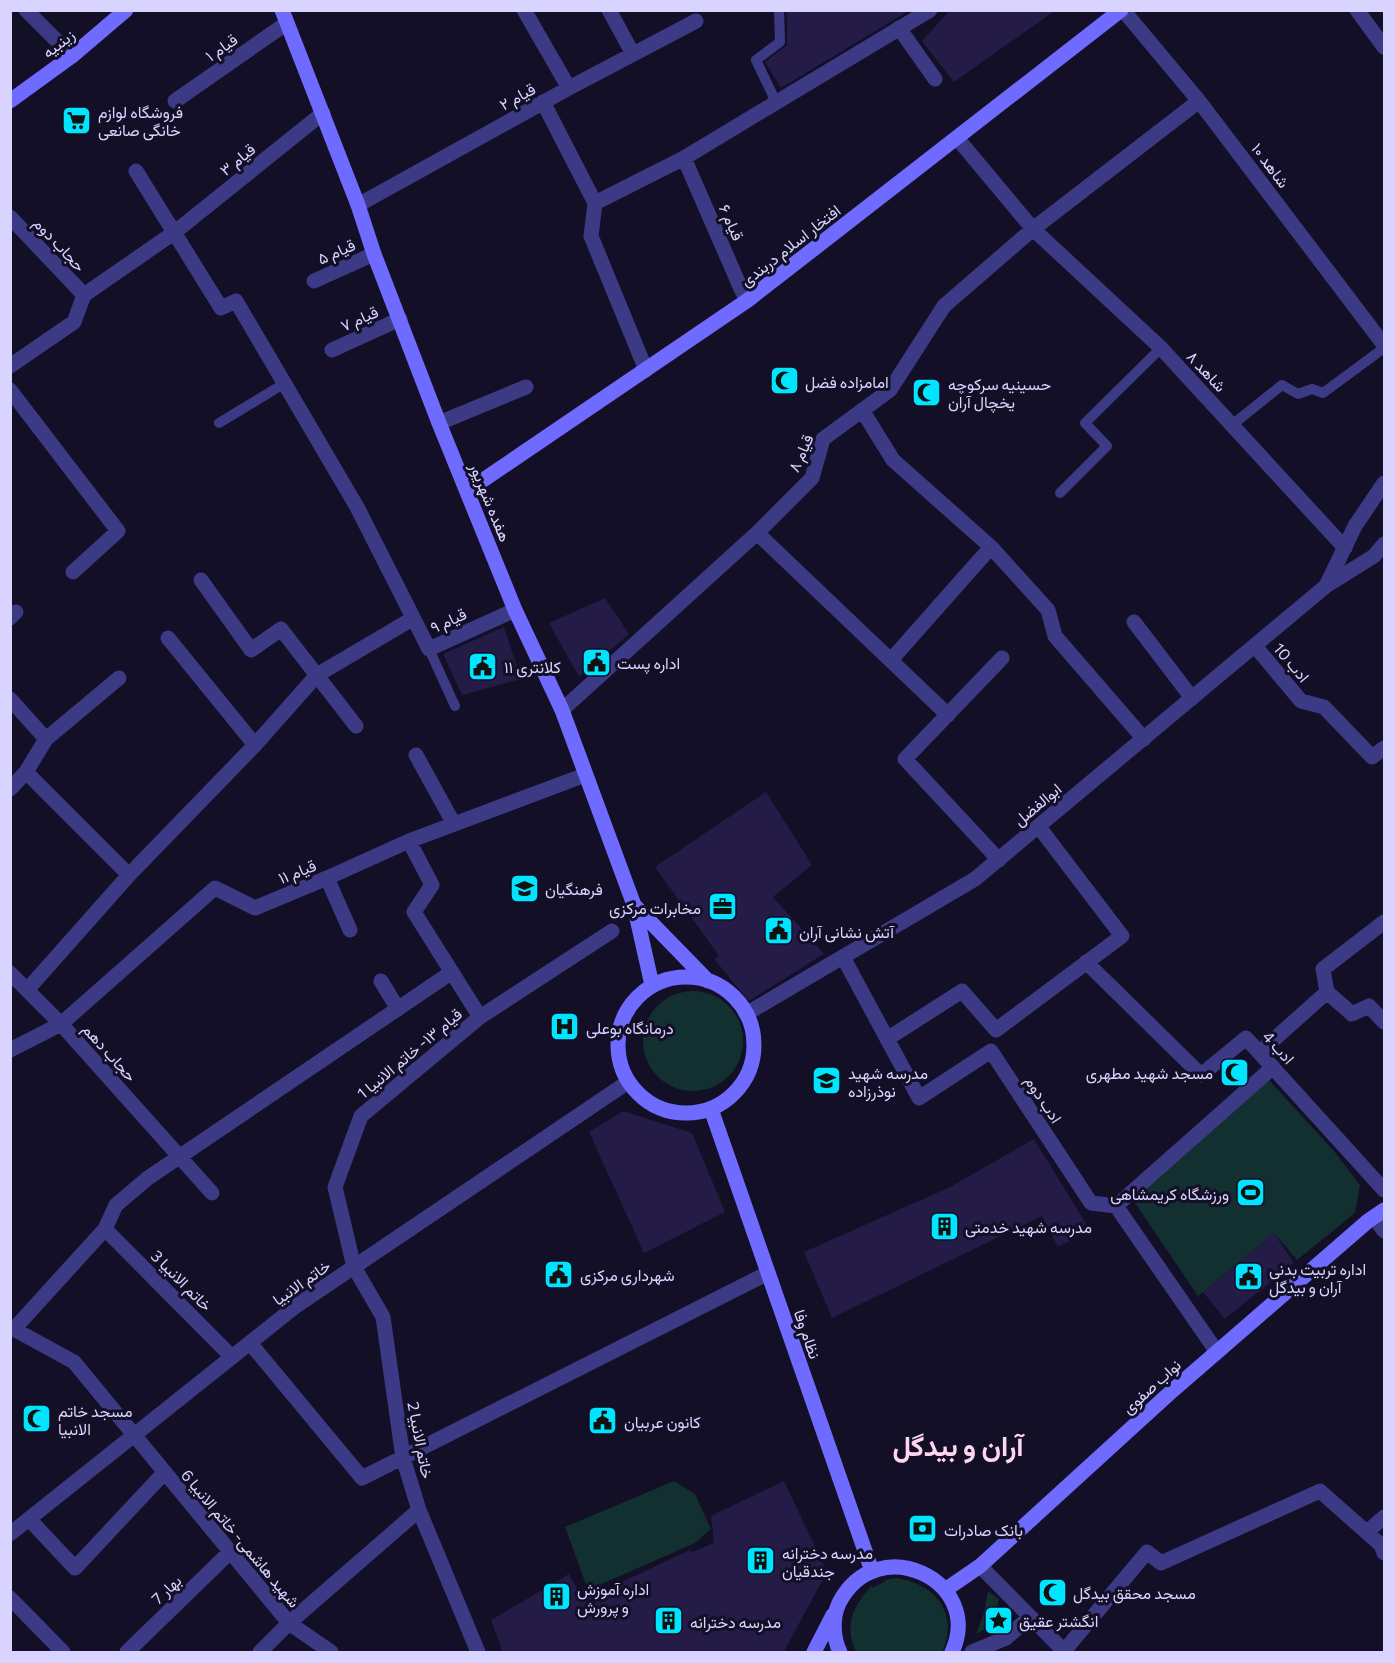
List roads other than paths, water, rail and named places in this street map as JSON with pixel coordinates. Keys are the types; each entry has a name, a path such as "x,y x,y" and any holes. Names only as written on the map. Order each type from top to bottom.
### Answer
{"main road":[{"name":"زینبیه","path":"10,101 72,56 126,10"},
{"name":"افتخار اسلام دربندی","path":"467,491 748,300 1122,10"},
{"name":"هفده شهریور","path":"285,17 439,423 515,610 562,710 634,905 708,981"},
{"path":"634,905 652,986"},
{"path":"694,977 708,981 733,996 747,1014 753,1036 753,1058 745,1080 730,1097 711,1109 688,1113 665,1110 644,1099 628,1082 620,1061 618,1039 623,1018 635,999 652,986 673,978 694,977"},
{"name":"نظام وفا","path":"711,1109 872,1570"},
{"name":"نواب صفوی","path":"945,1590 980,1566 1216,1352 1379,1214"},
{"path":"814,1653 845,1592 857,1579 872,1570 891,1566 911,1568 930,1576 945,1590 953,1603 957,1618 957,1634 952,1653"},
{"path":"837,1607 834,1626 840,1653"}],"street":[{"path":"26,10 72,56"},
{"path":"524,10 569,88"},
{"path":"609,10 633,54"},
{"path":"595,203 684,158 930,10"},
{"name":"شاهد ۱۰","path":"1122,10 1199,101 1384,347"},
{"path":"1357,10 1384,46"},
{"name":"قیام ۱","path":"175,101 285,17"},
{"name":"قیام ۲","path":"358,205 543,102 696,21"},
{"path":"899,28 935,80"},
{"name":"قیام ۸","path":"562,710 757,532 812,478 822,439 890,390 944,306 1033,229 1199,101"},
{"path":"543,102 595,203 591,236 646,370"},
{"name":"قیام ۳","path":"84,295 175,232 322,113"},
{"name":"شاهد ۸","path":"957,138 1033,229 1161,348 1345,548"},
{"name":"قیام ۶","path":"684,158 748,300"},
{"path":"136,171 175,232"},
{"name":"حجاب دوم","path":"10,217 84,295"},
{"name":"قیام ۹","path":"175,232 221,308 236,300 357,507 429,649 515,610"},
{"name":"قیام ۵","path":"314,281 374,254"},
{"path":"10,366 74,322 84,295"},
{"name":"قیام ۷","path":"332,350 400,319"},
{"path":"439,423 526,387"},
{"path":"10,390 118,531 73,572"},
{"path":"862,410 893,460 990,547 1048,610 1055,636 1144,739"},
{"path":"1326,586 1355,526 1384,483"},
{"path":"757,532 948,715"},
{"name":"ابوالفضل","path":"747,1014 975,879 1326,586 1374,556 1384,544"},
{"path":"891,660 990,547"},
{"path":"201,580 251,650 281,629 356,726"},
{"path":"27,990 129,875 255,745 317,675 412,619"},
{"path":"1134,622 1192,698"},
{"path":"168,638 255,745"},
{"name":"ادب 10","path":"1255,646 1301,701 1324,707 1372,757 1384,748"},
{"path":"999,860 905,759 1002,658"},
{"path":"10,789 27,772 46,739 119,678"},
{"path":"10,699 46,739"},
{"path":"416,755 454,824"},
{"path":"27,772 129,875"},
{"name":"قیام ۱۱","path":"61,1024 215,888 255,908 410,841 585,775"},
{"path":"843,957 919,1098 991,1051 996,1030 1122,936 1038,826"},
{"path":"410,841 432,885 414,912 480,1017"},
{"path":"327,878 350,930"},
{"path":"1384,922 1323,969 1327,992 1352,1014 1369,1006 1384,1022"},
{"name":"قیام ۱۳- خاتم الانبیا 1","path":"354,1267 335,1187 361,1116 480,1017 612,931"},
{"name":"ادب 4","path":"1086,962 1201,1075 1246,1038 1384,1190"},
{"path":"12,1328 105,1229 116,1205 148,1178 452,972"},
{"name":"حجاب دهم","path":"10,973 61,1024 212,1193"},
{"path":"381,981 398,1009"},
{"path":"887,1039 962,991 996,1030"},
{"path":"1260,1052 1327,992"},
{"path":"10,1050 61,1024"},
{"name":"ادب دوم","path":"991,1051 1091,1203 1116,1206"},
{"path":"1216,1352 1116,1206 1273,1067"},
{"name":"خاتم الانبیا","path":"10,1534 296,1306 628,1082"},
{"path":"1379,1214 1384,1231"},
{"name":"خاتم الانبیا 3","path":"105,1229 232,1357"},
{"name":"خاتم الانبیا 2","path":"354,1267 383,1317 403,1458 419,1510 478,1653"},
{"path":"250,1344 363,1478 768,1273"},
{"name":"شهید هاشمی- خاتم الانبیا 6","path":"12,1328 74,1362 289,1623 331,1653"},
{"path":"29,1519 75,1568 164,1473"},
{"path":"980,1566 1065,1652 1147,1552 1161,1563 1320,1491 1382,1545 1384,1553"},
{"path":"260,1653 289,1623 419,1510"},
{"path":"1367,1532 1384,1516"},
{"name":"بهار 7","path":"127,1653 230,1552"},
{"path":"10,1598 63,1653"},
{"path":"972,1653 1006,1638 1030,1617"}],"lane":[{"path":"776,102 756,60 780,42 779,10"},
{"path":"1232,425 1282,385 1298,394 1312,388 1323,393 1384,347"},
{"path":"1060,493 1107,446 1085,423 1161,348"},
{"path":"219,423 285,384"},
{"path":"429,649 455,706"}],"place":[{"name":"فروشگاه لوازم خانگی صانعی","path":"77,120"},
{"name":"امامزاده فضل","path":"784,381"},
{"name":"حسینیه سرکوچه یخچال آران","path":"927,392"},
{"name":"اداره پست","path":"596,662"},
{"name":"کلانتری ۱۱","path":"483,666"},
{"name":"فرهنگیان","path":"524,888"},
{"name":"مخابرات مرکزی","path":"722,907"},
{"name":"آتش نشانی آران","path":"778,931"},
{"name":"درمانگاه بوعلی","path":"565,1027"},
{"name":"مسجد شهید مطهری","path":"1234,1072"},
{"name":"مدرسه شهید نوذرزاده","path":"827,1081"},
{"name":"ورزشگاه کریمشاهی","path":"1250,1193"},
{"name":"مدرسه شهید خدمتی","path":"944,1226"},
{"name":"شهرداری مرکزی","path":"559,1274"},
{"name":"اداره تربیت بدنی آران و بیدگل","path":"1248,1277"},
{"name":"مسجد خاتم الانبیا","path":"37,1419"},
{"name":"کانون عربیان","path":"603,1421"},
{"name":"بانک صادرات","path":"923,1529"},
{"name":"مدرسه دخترانه جندقیان","path":"761,1561"},
{"name":"مسجد محقق بیدگل","path":"1052,1592"},
{"name":"اداره آموزش و پرورش","path":"556,1597"},
{"name":"انگشتر عقیق","path":"998,1620"},
{"name":"مدرسه دخترانه","path":"669,1621"}],"district":[{"name":"آران و بیدگل","path":"958,1445"}]}
